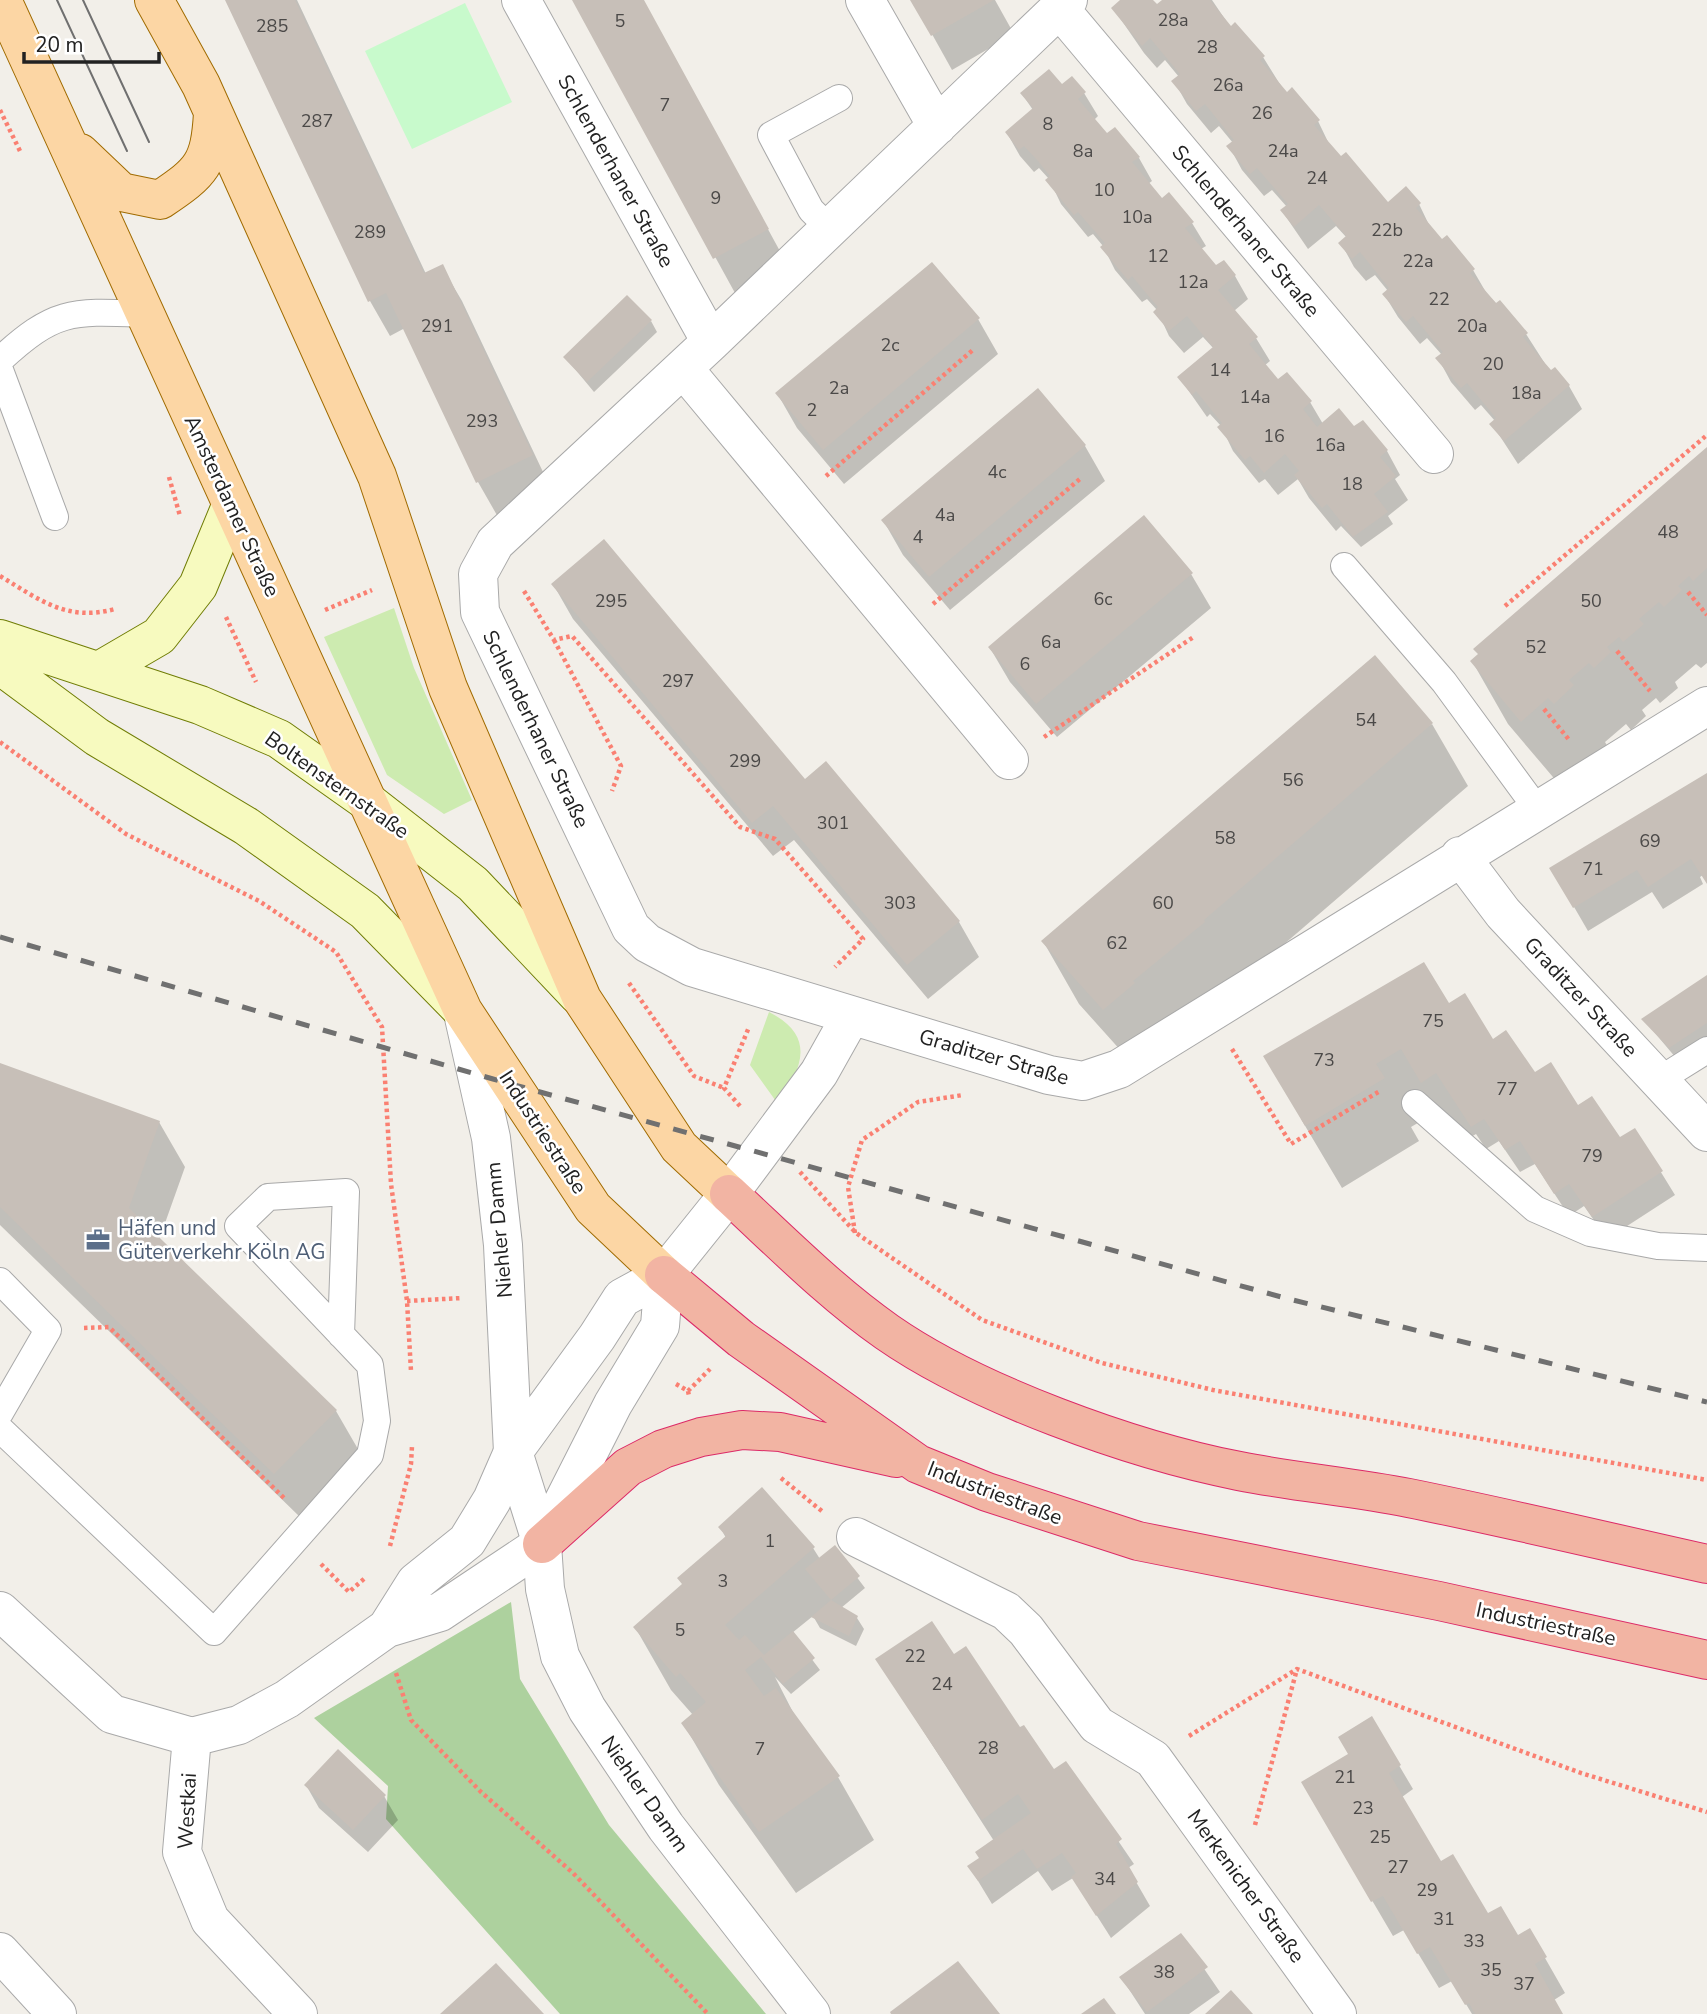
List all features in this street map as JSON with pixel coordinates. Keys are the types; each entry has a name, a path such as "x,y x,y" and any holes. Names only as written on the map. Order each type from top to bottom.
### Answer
{"highway":[{"path":"729,1194 814,1272 887,1332 959,1373 1034,1407 1124,1440 1237,1470 1407,1498 1707,1564"},
{"name":"Industriestraße","path":"664,1275 741,1339 918,1464 1060,1518 1138,1541 1439,1601 1707,1660"},
{"path":"542,1544 628,1467 663,1449 701,1437 742,1430 780,1432 918,1464"}],"main road":[{"name":"Amsterdamer Straße","path":"2,0 463,1011"},
{"path":"153,0 213,113 377,476 448,688 582,999 679,1147 729,1194"},
{"path":"66,140 121,192 160,200 189,181 207,158 213,113"},
{"path":"99,671 159,636 198,586 231,506"},
{"name":"Boltensternstraße","path":"0,639 200,705 279,739 368,802 472,884 582,999"},
{"path":"0,665 97,737 246,826 365,911 463,1011"},
{"name":"Industriestraße","path":"463,1011 593,1208 664,1275"}],"street":[{"name":"Schlenderhaner Straße","path":"521,0 711,342"},
{"path":"865,0 937,126"},
{"name":"Schlenderhaner Straße","path":"852,1016 692,967 647,943 631,928 480,612 478,574 495,543 711,342 1063,4 1434,454"},
{"path":"683,368 1009,760"},
{"name":"Graditzer Straße","path":"852,1016 1049,1075 1083,1081 1119,1069 1692,715"},
{"name":"Graditzer Straße","path":"1460,856 1503,914 1707,1132"},
{"name":"Niehler Damm","path":"463,1011 491,1138 503,1245 513,1452 542,1544 545,1589 560,1656 587,1709 666,1827 811,2014"},
{"path":"387,1629 416,1581 467,1541 492,1500 513,1452 597,1337 622,1297 664,1275 729,1194 819,1073 852,1016"},
{"path":"0,1611 112,1714 192,1737 239,1725 287,1699 387,1629 440,1612 542,1544 613,1404 660,1326 664,1275"},
{"path":"856,1537 1006,1611 1026,1630 1097,1725 1153,1759"},
{"name":"Westkai","path":"192,1737 182,1852 210,1920 298,2014"},
{"name":"Merkenicher Straße","path":"1153,1759 1338,2014"},
{"path":"0,1952 57,2014"}],"lane":[{"path":"830,229 811,210 771,135 839,98"},
{"path":"0,360 32,330 62,316 98,312 144,314"},
{"path":"0,370 55,517"},
{"path":"1344,566 1444,682 1537,809"},
{"path":"1659,1080 1707,1050"},
{"path":"1415,1103 1535,1209 1590,1233 1658,1246 1707,1248"},
{"path":"0,1429 214,1632 370,1455 377,1420 370,1365 341,1335 238,1226 268,1197 346,1192 341,1335"},
{"path":"0,1282 48,1330 0,1413"}],"path":[{"path":"795,502 974,349"},
{"path":"1505,606 1707,435"},
{"path":"902,631 1081,478"},
{"path":"495,543 554,640 621,766 608,802"},
{"path":"241,647 408,575"},
{"path":"0,576 58,610 90,616 121,607"},
{"path":"1688,592 1707,615"},
{"path":"554,640 572,636 740,827 775,839 863,939 826,976"},
{"path":"1009,760 1195,636"},
{"path":"1617,651 1692,715"},
{"path":"0,742 126,834 259,901"},
{"path":"1209,1013 1291,1144 1399,1080 1415,1103"},
{"path":"973,1094 918,1102 862,1140 848,1187 856,1233 982,1320 1102,1363 1213,1390 1707,1480"},
{"path":"48,1330 109,1327 303,1530 349,1592 368,1575"},
{"path":"773,1472 856,1537"},
{"path":"1153,1759 1297,1669"},
{"path":"1297,1669 1581,1773 1707,1812"},
{"path":"1240,1877 1297,1669"},
{"path":"573,1873 708,2014"}],"green space":[{"path":"465,3 512,102 412,149 365,51"},
{"path":"394,608 414,668 472,800 444,814 387,775 324,637"},
{"path":"769,1012 794,1031 799,1042 799,1065 778,1104 750,1065"},
{"path":"511,1602 520,1679 609,1825 766,2014 560,2014 386,1819 388,1786 314,1718"}],"building":[{"path":"225,0 295,0 424,273 443,264 533,455 476,483 386,293 368,302"},
{"path":"572,0 644,0 769,229 713,259"},
{"path":"910,0 994,0 931,36"},
{"path":"1120,0 1153,0 1157,4 1162,0 1210,0 1231,26 1235,22 1265,56 1260,60 1287,92 1292,87 1320,120 1314,125 1341,156 1346,152 1388,202 1406,186 1421,203 1416,208 1442,239 1447,235 1475,269 1470,273 1496,303 1500,300 1528,333 1523,337 1551,370 1555,367 1570,385 1504,441 1489,424 1496,418 1467,383 1461,388 1435,358 1443,352 1413,316 1406,322 1382,294 1389,288 1360,252 1352,259 1338,243 1346,236 1319,205 1294,227 1280,210 1288,204 1257,168 1250,174 1226,146 1234,140 1205,104 1196,111 1171,81 1180,74 1150,38 1142,46 1111,8"},
{"path":"1049,69 1062,84 1072,76 1086,92 1078,99 1107,133 1115,127 1140,157 1132,162 1162,198 1169,192 1194,222 1185,228 1216,265 1224,260 1236,275 1218,290 1258,337 1249,344 1278,379 1287,372 1312,401 1303,409 1317,427 1339,408 1354,426 1363,420 1388,450 1380,457 1396,476 1374,494 1388,512 1353,537 1327,504 1322,508 1294,475 1299,471 1285,454 1264,473 1250,456 1245,460 1217,427 1222,423 1196,391 1192,395 1177,377 1213,347 1187,316 1169,331 1153,312 1158,307 1132,276 1128,280 1100,247 1105,243 1078,212 1074,215 1045,180 1050,176 1038,161 1024,146 1019,150 1005,132 1033,108 1020,93"},
{"path":"932,262 980,318 823,450 775,393"},
{"path":"627,295 652,320 587,382 563,357"},
{"path":"1038,388 1086,445 929,577 881,520"},
{"path":"1707,447 1707,568 1693,581 1689,576 1678,586 1682,590 1664,607 1659,602 1639,619 1644,624 1623,642 1619,637 1607,647 1611,652 1594,668 1589,663 1569,680 1574,685 1554,704 1548,698 1521,722 1470,661 1478,654 1473,649"},
{"path":"1144,515 1193,573 1036,704 988,647"},
{"path":"604,539 805,779 826,761 960,921 907,965 773,806 752,823 551,584"},
{"path":"1375,655 1433,723 1204,920 1205,922 1133,981 1135,983 1103,1010 1041,941"},
{"path":"1707,773 1707,884 1691,859 1648,887 1637,870 1573,908 1549,868"},
{"path":"1424,962 1449,1003 1465,993 1493,1039 1506,1030 1535,1072 1551,1062 1578,1105 1592,1096 1620,1137 1635,1128 1663,1171 1592,1217 1569,1184 1554,1194 1520,1141 1505,1150 1484,1119 1471,1127 1436,1073 1421,1083 1401,1049 1376,1064 1385,1078 1305,1126 1263,1056"},
{"path":"1707,975 1707,1023 1669,1048 1641,1019"},
{"name":"Häfen und Güterverkehr Köln AG","path":"0,1063 160,1121 129,1208 337,1410 274,1474 0,1207"},
{"path":"762,1487 815,1547 725,1625 739,1640 745,1635 764,1655 793,1631 815,1658 783,1684 761,1657 745,1670 764,1696 776,1688 840,1776 759,1832 681,1723 706,1702 680,1673 676,1677 633,1627 682,1584 677,1578 726,1536 718,1527"},
{"path":"835,1545 860,1576 831,1600 805,1569"},
{"path":"831,1600 858,1616 849,1636 811,1617"},
{"path":"932,1621 954,1654 966,1646 1020,1727 1024,1725 1054,1769 1066,1761 1122,1839 1116,1844 1138,1882 1096,1916 1071,1877 1076,1873 1062,1853 1037,1869 1023,1849 978,1881 967,1866 979,1858 975,1852 1031,1813 1018,1794 982,1820 875,1659"},
{"path":"1372,1716 1401,1765 1389,1773 1441,1861 1453,1854 1488,1913 1501,1906 1518,1935 1530,1928 1547,1957 1535,1964 1563,2014 1475,2014 1469,2003 1465,2005 1430,1947 1417,1954 1383,1896 1371,1902 1301,1782 1348,1754 1338,1737"},
{"path":"338,1749 386,1795 353,1830 304,1785"},
{"path":"1181,1933 1208,1967 1147,2012 1119,1977"},
{"path":"958,1961 1000,2014 891,2014 890,2012"},
{"path":"496,1963 544,2014 440,2014"},
{"path":"1231,1990 1253,2014 1205,2014"},
{"path":"1104,1998 1116,2014 1081,2014"}],"tram line":[{"path":"57,0 127,151"},
{"path":"83,0 149,142"}],"railway":[{"path":"0,937 493,1079 1285,1298 1707,1402"}],"place":[{"name":"Häfen und Güterverkehr Köln AG","path":"98,1240"}]}
